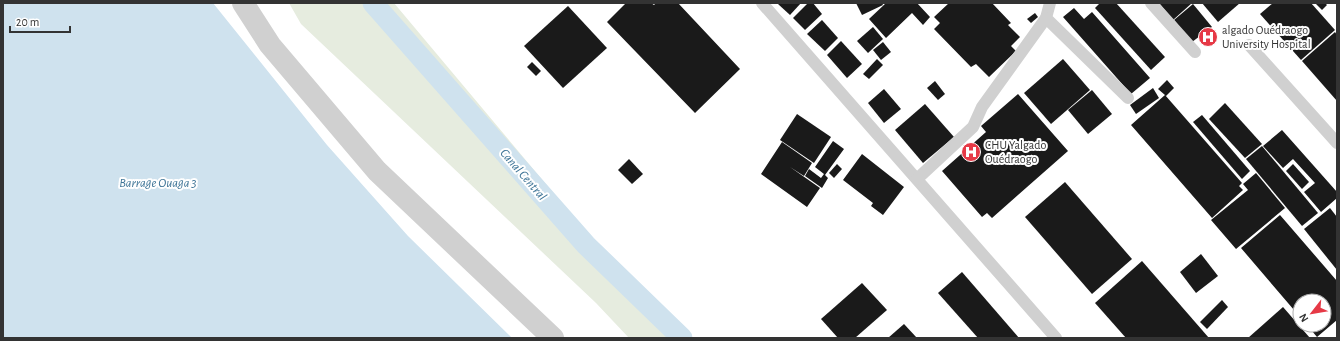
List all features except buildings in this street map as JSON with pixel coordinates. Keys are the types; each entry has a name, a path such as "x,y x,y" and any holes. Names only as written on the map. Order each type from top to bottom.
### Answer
{"street":[{"path":"243,3 270,45 377,171 553,338"}],"lane":[{"path":"762,3 1056,338"},
{"path":"917,179 973,127 982,107 1046,18 1050,3"},
{"path":"1151,3 1195,52"},
{"path":"1046,18 1128,98"},
{"path":"1249,45 1337,143"}],"shaded area":[{"path":"289,3 394,3 675,338 629,338 596,303 301,24"}],"water":[{"name":"Barrage Ouaga 3","path":"3,3 213,3 327,145 408,236 512,338 3,338"}],"waterway":[{"name":"Canal Central","path":"373,3 586,245 682,338"}],"place":[{"name":"algado Ouédraogo University Hospital","path":"1208,37"},
{"name":"CHU Yalgado Ouédraogo","path":"971,152"}]}
